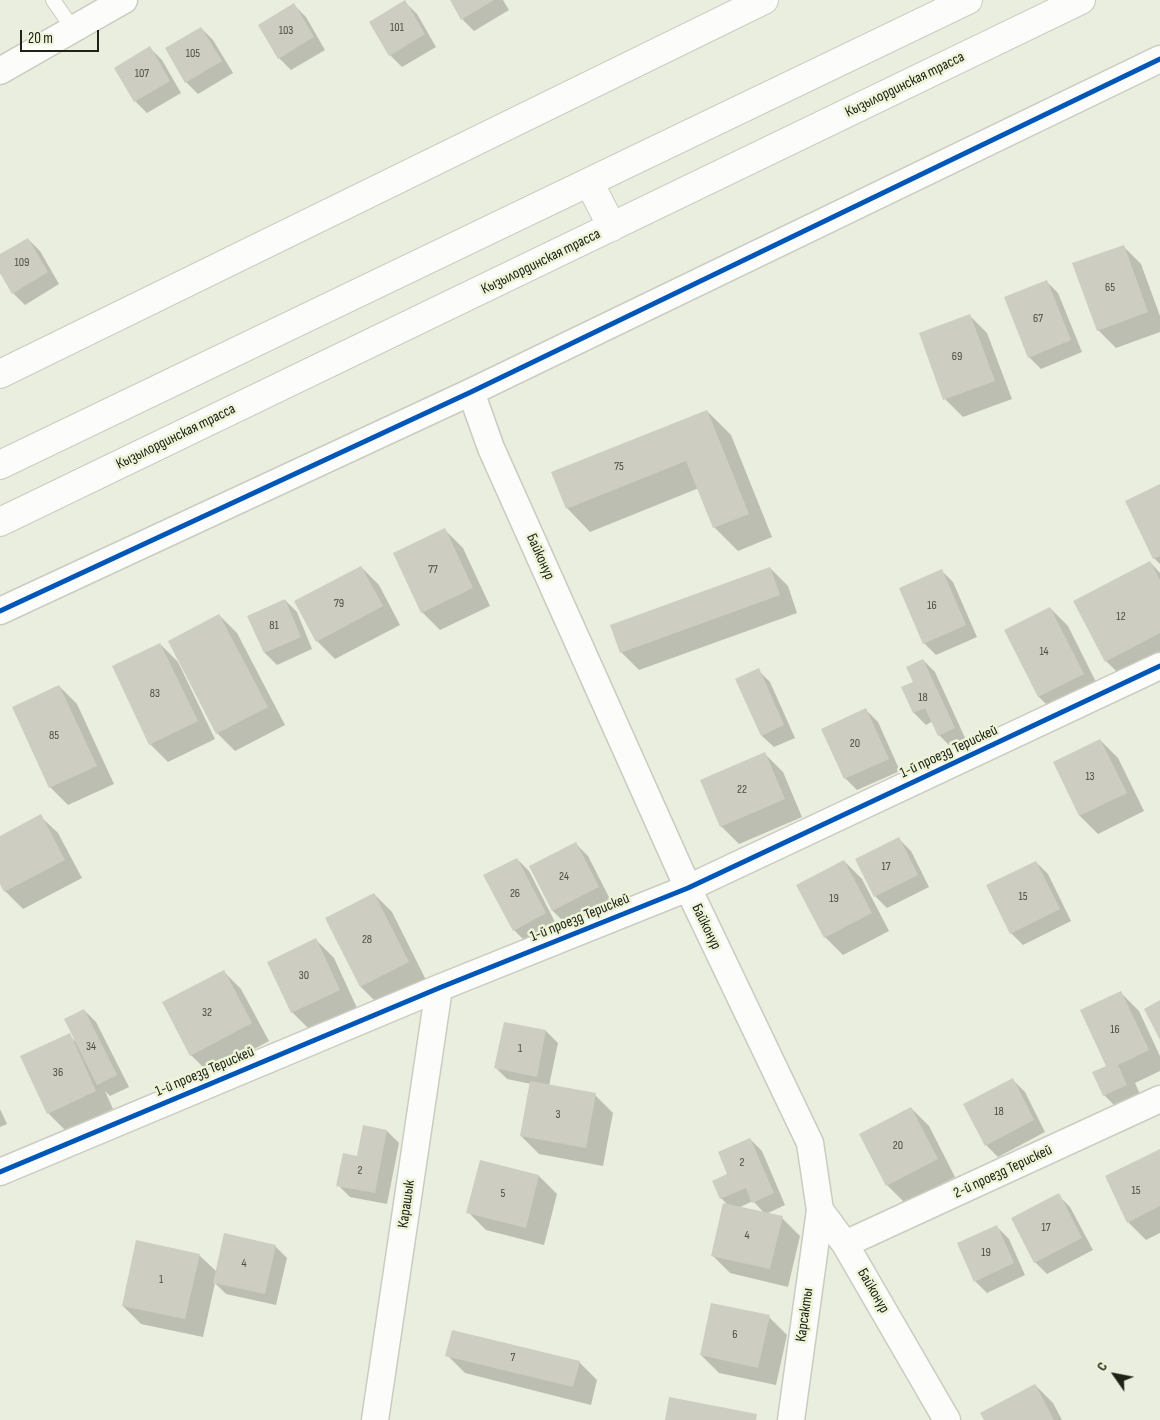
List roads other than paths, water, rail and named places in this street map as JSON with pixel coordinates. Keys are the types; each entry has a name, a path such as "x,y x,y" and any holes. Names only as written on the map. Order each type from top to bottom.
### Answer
{"highway":[{"path":"0,374 764,0"},
{"path":"0,465 968,0"},
{"name":"Кызылординская трасса","path":"0,522 1081,0"},
{"path":"589,182 612,227"}],"street":[{"path":"0,71 124,0"},
{"path":"0,611 471,392 1160,59"},
{"name":"Байконур","path":"471,392 491,448 688,888 810,1143 820,1210 845,1244 947,1420"},
{"name":"1-й проезд Терискей","path":"0,1172 439,988 688,888 1160,666"},
{"name":"Карашык","path":"375,1420 439,988"},
{"name":"2-й проезд Терискей","path":"845,1244 1160,1099"},
{"name":"Карсакты","path":"791,1420 820,1210"}],"lane":[{"path":"53,0 73,29"}]}
